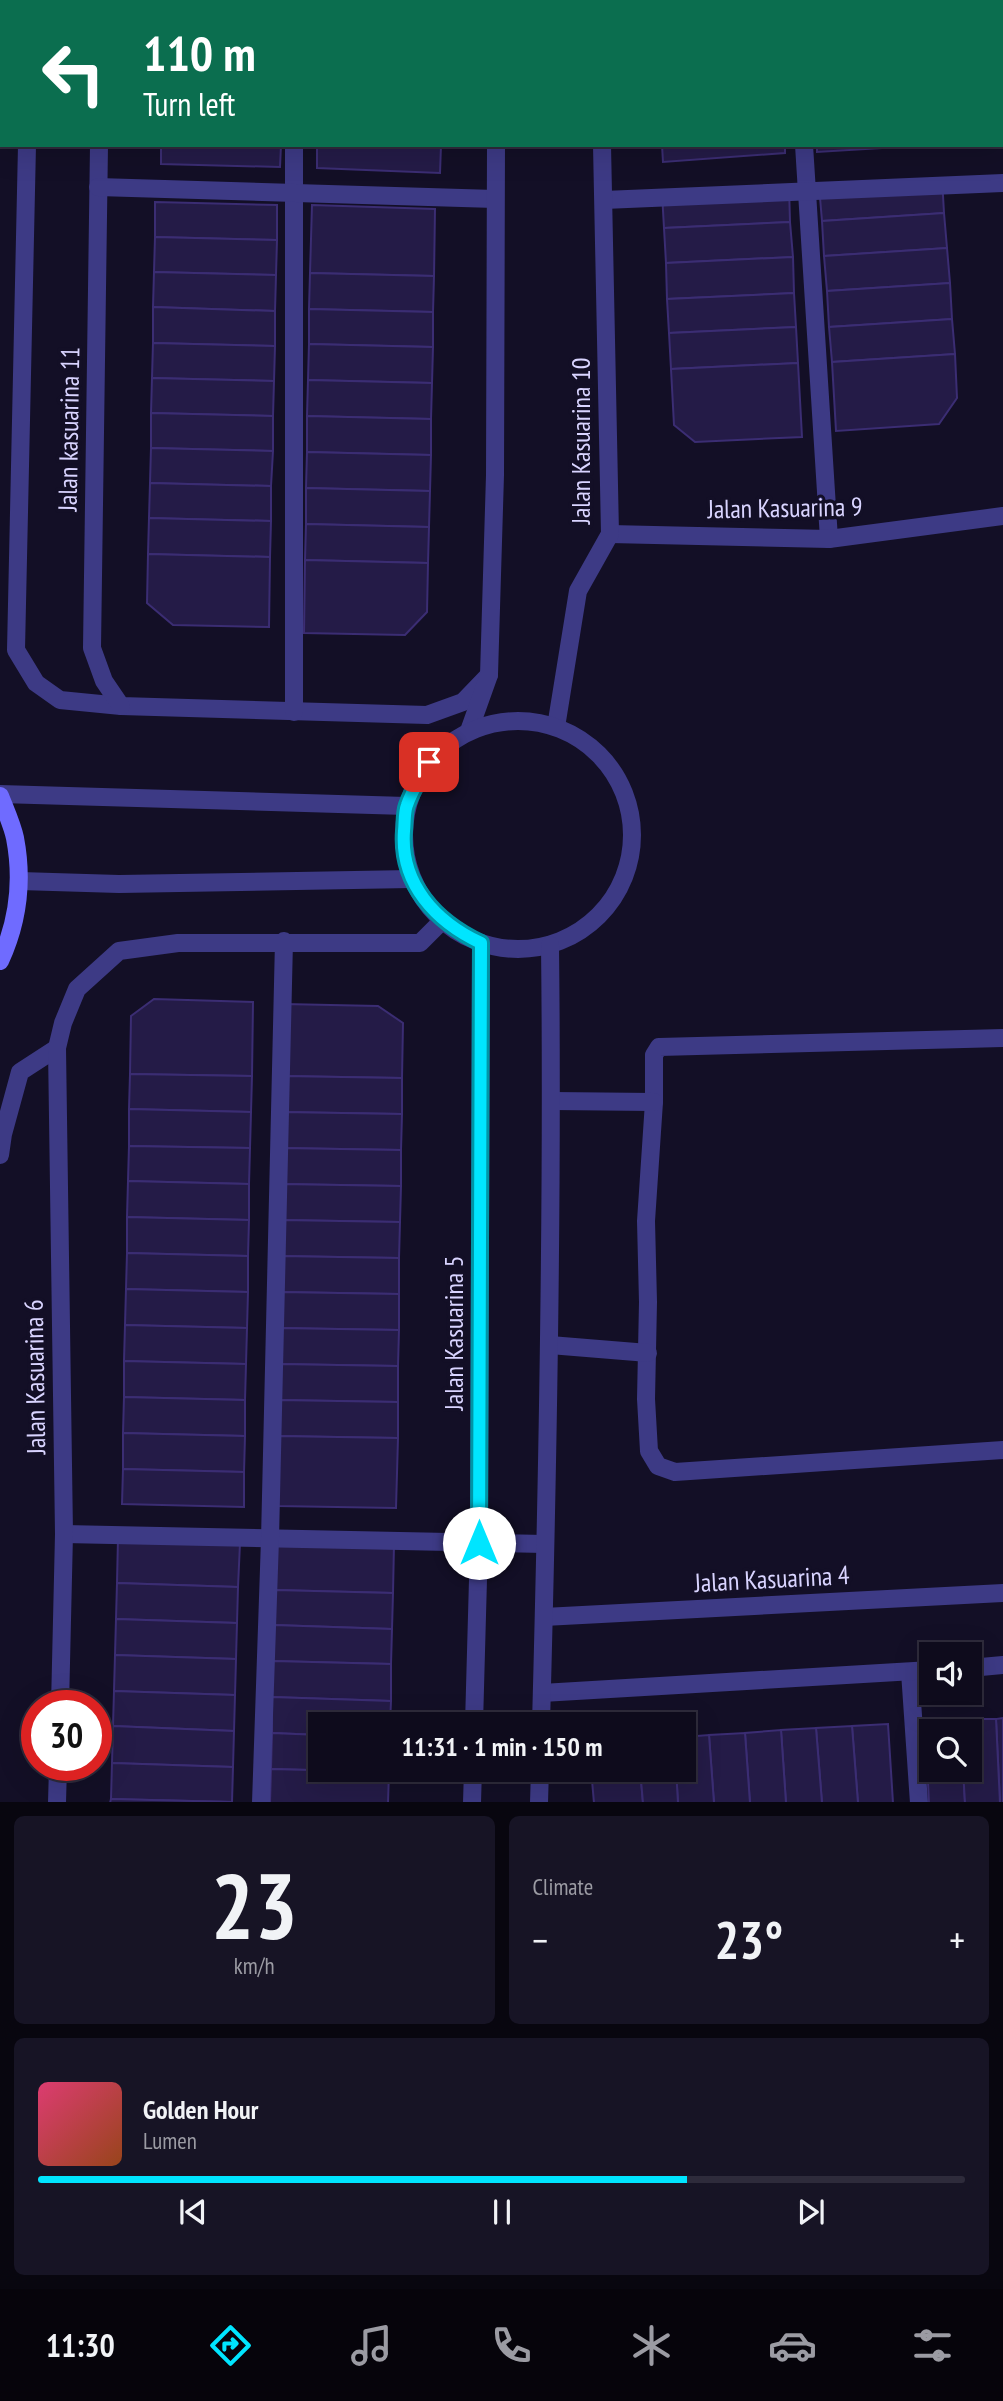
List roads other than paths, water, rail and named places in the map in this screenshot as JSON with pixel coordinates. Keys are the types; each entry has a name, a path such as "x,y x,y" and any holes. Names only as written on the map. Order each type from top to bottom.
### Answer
{"main road":[{"path":"0,795 14,836 20,881 12,937 0,961"}],"street":[{"name":"Jalan kasuarina 11","path":"27,147 16,650 36,683 60,700 121,706 427,715 463,702 489,675"},
{"name":"Jalan kasuarina 11","path":"99,147 92,648 104,681 121,706"},
{"path":"294,147 294,712"},
{"path":"469,731 489,675 495,475 496,147"},
{"name":"Jalan Kasuarina 10","path":"556,727 578,591 610,534 602,147"},
{"path":"804,147 829,539"},
{"path":"604,200 1003,183"},
{"path":"99,187 495,199"},
{"name":"Jalan Kasuarina 9","path":"610,534 829,539 1003,516"},
{"path":"527,720 556,727 579,738 600,755 616,776 627,799 632,825 632,852 625,877 613,900 595,920 575,935 550,945 515,949 481,943 460,934 442,920 425,901 411,879 403,843 406,806 429,762 469,731 497,722 527,720"},
{"path":"0,795 406,806"},
{"path":"20,881 119,884 411,879"},
{"name":"Jalan Kasuarina 6","path":"60,1690 64,1534 57,1048 63,1023 77,989 119,951 178,943 420,943 442,920"},
{"path":"261,1802 284,942"},
{"name":"Jalan Kasuarina 5","path":"474,1712 479,1543 481,943"},
{"path":"541,1712 550,1345 550,945"},
{"path":"1003,1038 659,1047 654,1055 654,1102 646,1221 646,1399 649,1451 659,1466 675,1472 1003,1450"},
{"path":"0,1155 20,1072 57,1048"},
{"path":"552,1101 654,1102"},
{"path":"550,1345 648,1353"},
{"path":"64,1534 545,1544"},
{"name":"Jalan Kasuarina 4","path":"544,1617 1003,1592"},
{"path":"982,1667 1003,1665"},
{"path":"542,1693 919,1671"},
{"path":"910,1672 919,1802"},
{"path":"57,1802 58,1781"},
{"path":"472,1802 473,1782"},
{"path":"539,1802 540,1782"}]}
